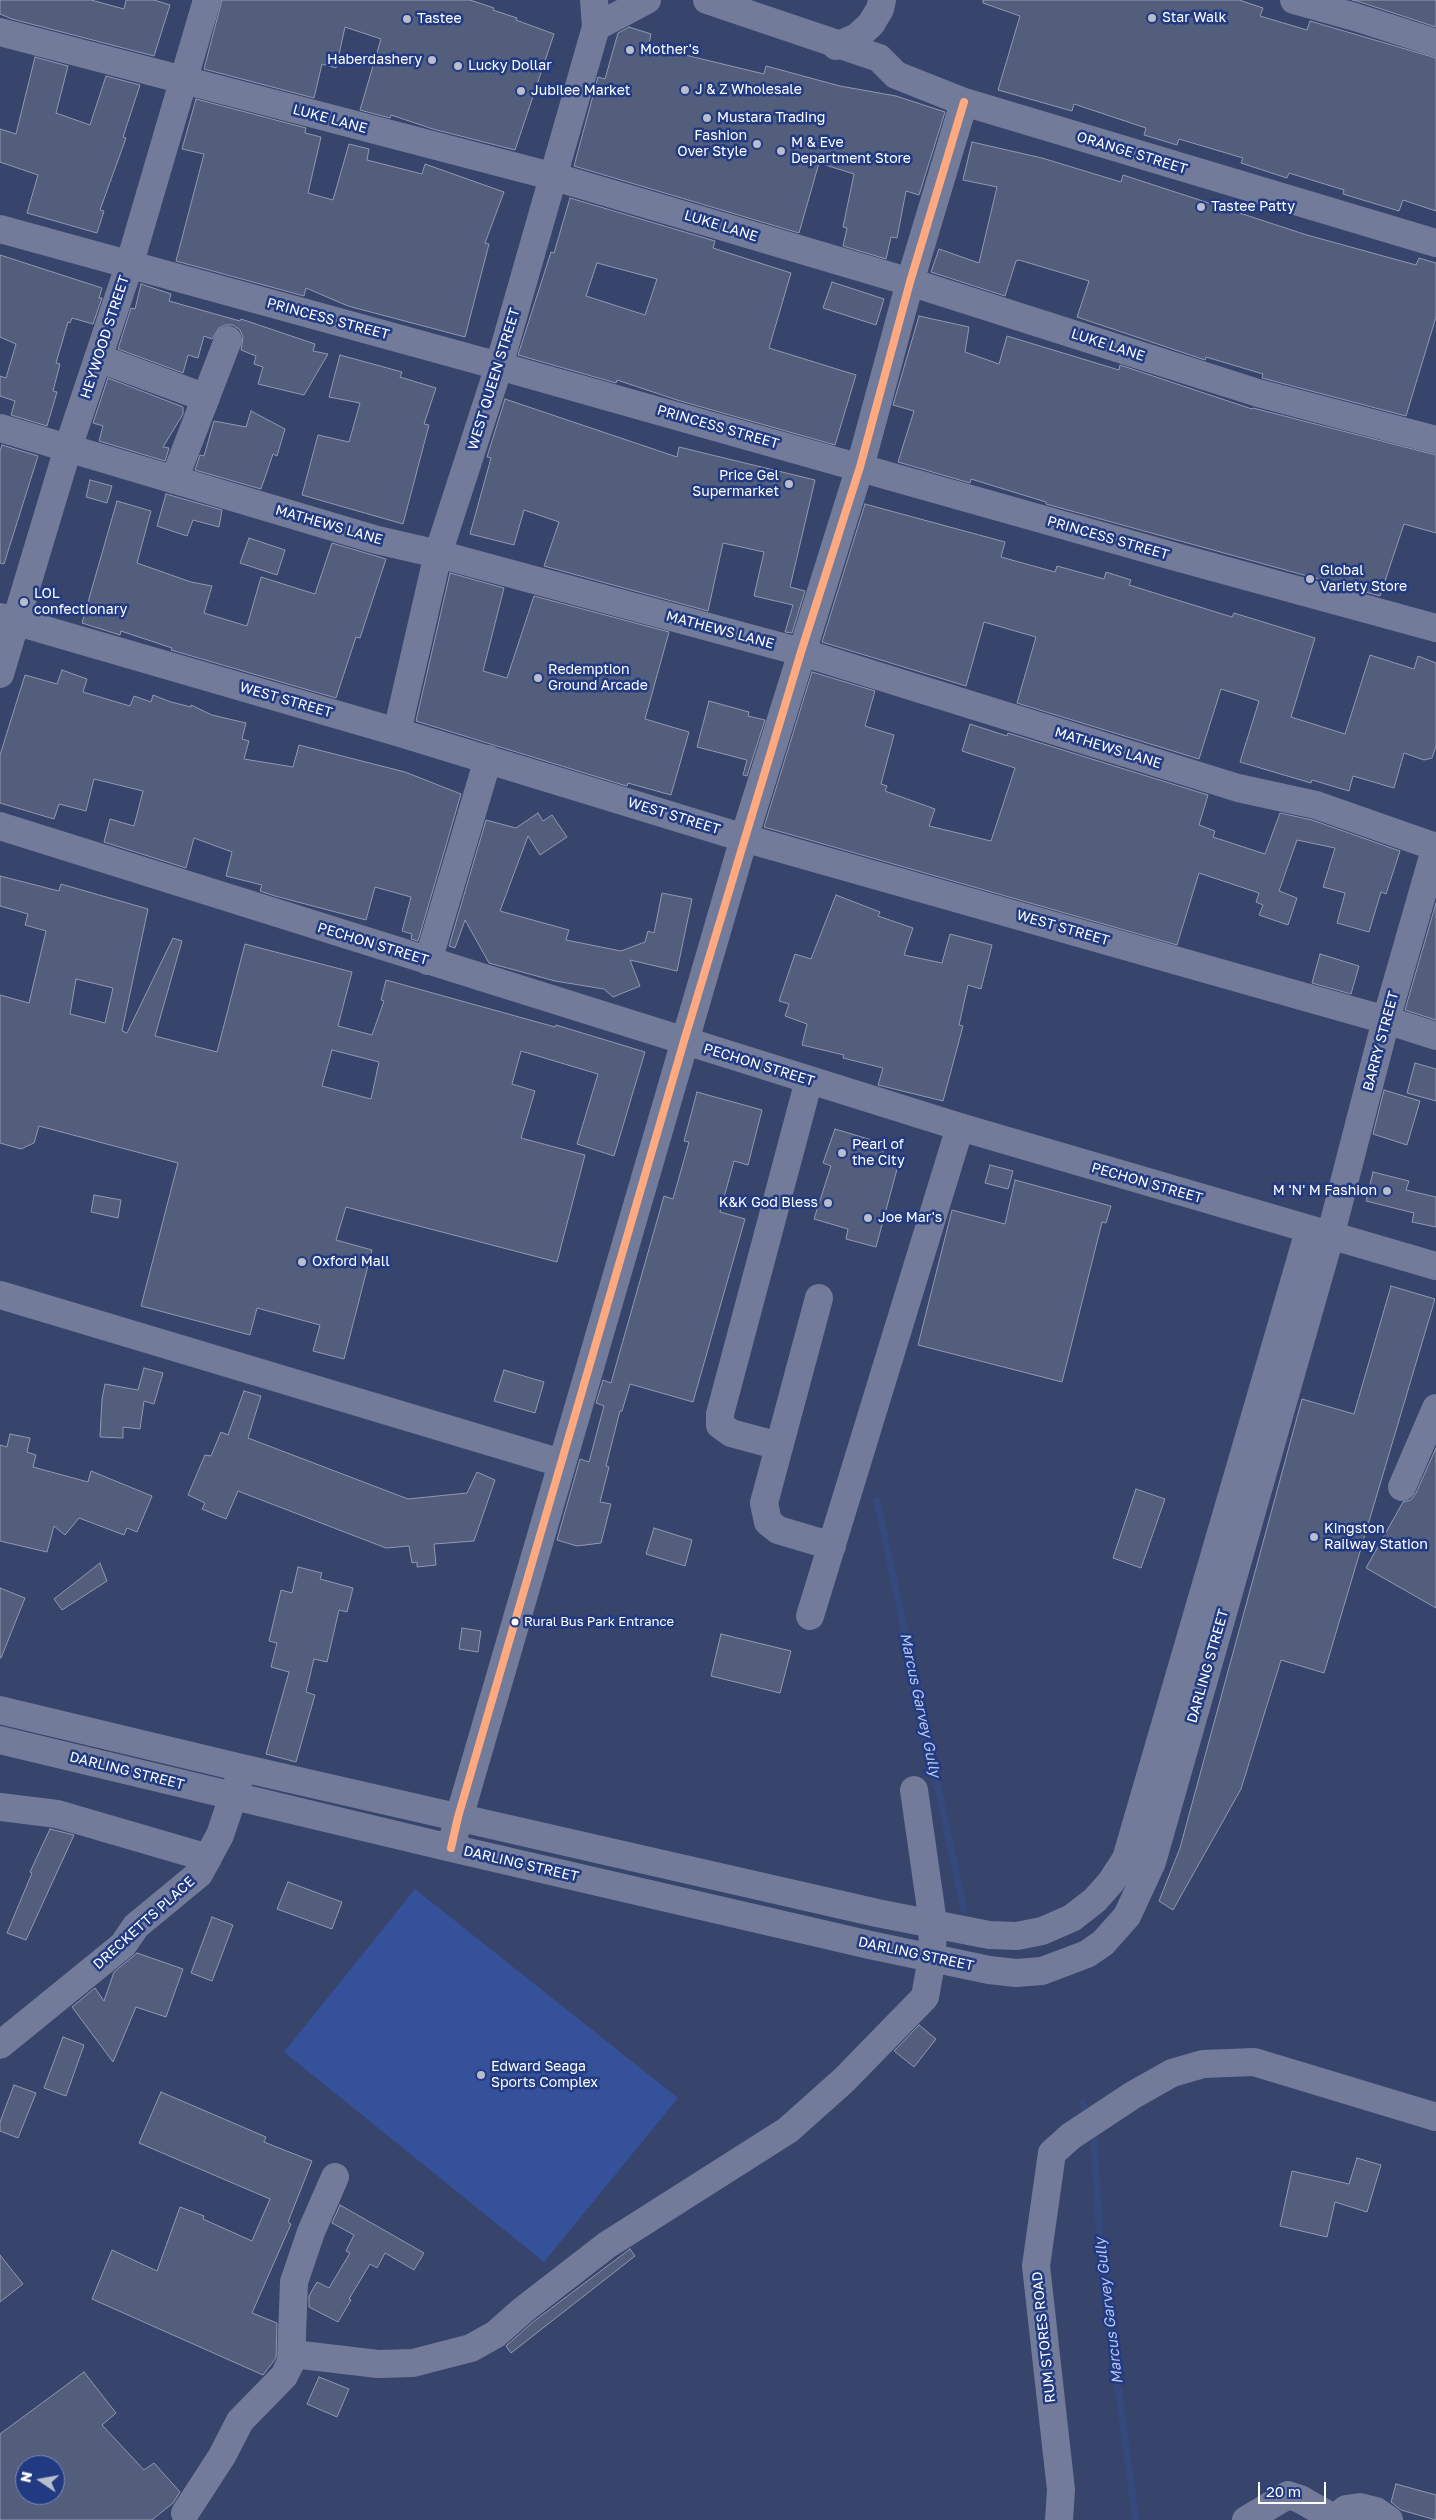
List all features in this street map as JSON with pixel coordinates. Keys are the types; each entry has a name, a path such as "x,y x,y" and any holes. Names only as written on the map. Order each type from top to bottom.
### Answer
{"street":[{"name":"HEYWOOD STREET","path":"0,674 7,620 68,448 128,266 207,0"},
{"name":"WEST QUEEN STREET","path":"397,732 438,554 499,366 555,177 596,27 594,0"},
{"path":"596,27 647,0"},
{"name":"ORANGE STREET","path":"707,0 836,46 879,58 896,75 964,102 1436,243"},
{"path":"836,46 857,37 871,24 880,9 882,0"},
{"path":"1294,0 1436,43"},
{"name":"LUKE LANE","path":"0,32 555,177 910,282 1258,392 1436,440"},
{"path":"451,1848 458,1816 684,1041 801,652 860,467 910,282 964,102"},
{"name":"PRINCESS STREET","path":"0,228 128,266 499,366 860,467 1176,558 1436,628"},
{"path":"174,480 228,340"},
{"path":"98,358 206,398"},
{"name":"MATHEWS LANE","path":"0,428 377,540 438,554 801,652 1238,788 1316,806 1436,846"},
{"name":"WEST STREET","path":"7,620 397,732 744,838 1386,1020 1436,1036"},
{"path":"428,961 488,759"},
{"name":"PECHON STREET","path":"0,826 960,1127 1319,1234 1436,1266"},
{"name":"BARRY STREET","path":"1319,1234 1386,1020 1436,846"},
{"path":"779,1446 730,1433 720,1424 720,1414 809,1080"},
{"path":"810,1616 960,1127"},
{"name":"DARLING STREET","path":"0,1740 234,1798 870,1945 989,1970 1016,1973 1042,1971 1087,1954 1103,1943 1127,1916 1152,1862 1276,1384 1319,1234"},
{"path":"0,1296 561,1463"},
{"path":"819,1298 764,1503 768,1522 778,1530 832,1546"},
{"name":"DARLING STREET","path":"0,1710 242,1768 877,1913 989,1935 1017,1936 1042,1931 1072,1918 1095,1900 1111,1882 1126,1859 1276,1384"},
{"path":"1402,1487 1436,1408"},
{"name":"DRECKETTS PLACE","path":"0,2045 123,1945 136,1926 199,1874 220,1835 234,1798 242,1768"},
{"path":"293,2354 378,2364 413,2363 471,2348 496,2334 523,2310 607,2245 788,2130 844,2080 925,1997 932,1958 933,1923 914,1790"},
{"path":"0,1807 57,1814 208,1858"},
{"path":"870,1945 877,1913"},
{"name":"RUM STORES ROAD","path":"1059,2520 1061,2490 1036,2266 1052,2153 1071,2136 1134,2095 1172,2073 1203,2064 1254,2062 1436,2117"},
{"path":"185,2513 222,2456 240,2421 284,2376 293,2354 291,2307 294,2282 311,2232 335,2177"},
{"path":"1246,2520 1288,2495 1300,2499 1332,2519 1346,2508 1360,2507 1376,2511 1388,2520"}],"shaded area":[{"name":"Edward Seaga Sports Complex","path":"415,1889 678,2098 544,2262 284,2052"}],"building":[{"path":"0,0 91,0 124,9 126,0 154,0 170,5 154,56 12,19 0,14"},
{"path":"222,0 470,0 494,8 493,10 517,18 516,20 554,34 515,150 433,129 391,115 390,118 360,110 381,39 345,27 336,68 322,64 314,98 204,69"},
{"path":"983,0 1239,0 1263,8 1260,16 1307,30 1310,21 1436,58 1436,211 1403,200 1399,211 1343,194 1344,190 1289,173 1287,178 1241,163 1243,158 1179,139 1177,145 1144,135 1146,128 1074,104 1072,111 998,90 1020,16 983,3"},
{"path":"1352,0 1436,0 1436,27 1360,2"},
{"path":"629,27 651,34 649,43 677,50 677,53 764,74 766,66 840,86 896,96 945,112 919,195 906,191 897,238 891,237 886,259 843,246 847,228 843,227 854,174 819,163 799,233 574,166 598,77 605,79 618,33"},
{"path":"35,57 68,66 56,113 90,125 106,76 140,85 123,137 126,138 100,210 104,211 97,233 27,213 38,175 0,162 0,129 16,134"},
{"path":"196,99 306,128 305,133 321,137 308,193 333,200 349,144 369,149 367,160 422,174 425,164 504,192 485,243 489,244 465,337 348,306 306,288 304,296 176,261 204,154 182,149"},
{"path":"972,142 1042,158 1121,182 1123,175 1307,235 1416,265 1419,258 1436,263 1436,317 1406,416 1262,378 1263,374 1206,357 1205,360 1077,317 1089,281 1019,260 1016,261 1005,296 931,272 939,249 979,263 997,187 963,180"},
{"path":"570,198 715,241 713,248 791,273 769,348 856,375 835,445 677,400 617,380 616,383 518,355 551,252 554,253","holes":["597,263 657,279 645,315 586,296"]},
{"path":"0,255 102,288 99,298 102,298 93,324 72,318 70,323 68,322 56,363 60,364 53,391 57,392 47,426 11,415 15,401 0,396 0,376 6,378 16,344 0,337"},
{"path":"832,282 884,299 876,325 823,308"},
{"path":"141,284 171,294 169,301 240,321 241,319 315,344 313,351 328,354 304,395 258,384 263,367 254,364 256,356 241,350 243,337 240,330 233,325 225,325 219,328 212,339 204,336 198,358 188,355 183,373 118,349 131,308 135,309"},
{"path":"919,316 969,327 965,352 999,364 1007,336 1119,370 1120,365 1252,409 1436,455 1436,533 1404,524 1380,596 1046,504 1046,502 971,479 970,483 898,462 914,411 893,405"},
{"path":"340,355 402,372 400,377 436,388 424,424 429,425 403,524 302,495 318,435 349,442 360,403 329,397"},
{"path":"108,378 183,407 183,414 163,447 169,448 165,461 99,441 103,426 93,423"},
{"path":"505,399 677,457 679,447 815,480 790,587 805,591 792,633 785,632 793,605 754,596 764,552 723,543 708,611 544,566 559,522 524,510 514,545 470,534 491,458 487,457"},
{"path":"251,411 285,429 277,456 273,454 261,489 195,470 200,455 204,456 214,421 246,427"},
{"path":"2,445 38,456 4,564 0,563 0,451"},
{"path":"90,480 112,486 107,503 86,497"},
{"path":"166,494 222,510 219,527 193,520 187,536 157,526"},
{"path":"117,501 151,511 137,563 191,582 212,586 204,613 247,626 261,577 315,594 332,543 386,559 360,638 356,637 336,698 171,650 172,648 121,631 120,635 82,623"},
{"path":"865,504 1005,542 1001,557 1055,572 1057,566 1104,579 1106,572 1131,580 1129,585 1232,617 1234,613 1315,638 1291,717 1345,734 1370,655 1414,669 1418,656 1436,663 1436,746 1432,758 1424,760 1404,753 1394,788 1353,776 1349,791 1312,780 1311,783 1240,762 1259,701 1221,689 1199,759 1017,703 1036,637 984,622 966,686 822,642"},
{"path":"249,538 285,550 277,575 240,563"},
{"name":"Redemption Ground Arcade","path":"450,573 504,588 483,671 507,678 534,596 669,632 645,719 689,732 671,795 628,783 627,786 620,784 416,721"},
{"path":"62,670 87,679 83,692 130,706 134,696 151,702 153,695 171,702 191,707 191,705 212,715 246,723 242,739 249,741 244,759 293,767 299,745 405,772 461,794 418,941 411,939 412,934 402,931 411,897 375,887 366,920 275,896 260,891 262,885 226,876 232,852 194,838 186,868 104,842 110,819 134,826 143,791 94,779 86,811 59,804 54,819 0,803 0,755 25,675 57,684"},
{"path":"812,672 875,691 865,726 894,735 881,784 887,786 885,791 935,809 929,826 991,841 1015,768 962,751 970,724 1007,736 1008,733 1208,795 1199,825 1215,831 1213,837 1265,854 1280,813 1312,820 1400,851 1386,894 1381,892 1369,932 1337,923 1345,893 1323,887 1335,848 1297,840 1279,891 1297,898 1288,925 1259,915 1263,905 1256,902 1259,893 1199,873 1177,945 764,827"},
{"path":"709,701 749,712 748,716 765,720 747,776 743,775 747,760 697,747"},
{"path":"538,813 543,821 552,815 567,837 540,855 528,836 500,911 569,930 566,940 621,951 645,942 648,931 654,933 662,893 692,899 677,971 630,960 640,986 613,997 604,989 555,981 489,963 465,920 455,948 449,946 486,820 516,828"},
{"path":"0,876 59,891 61,884 148,909 122,1031 127,1033 173,938 182,941 155,1036 217,1052 245,944 352,972 338,1026 372,1035 384,1001 381,1000 386,980 555,1027 556,1025 645,1052 614,1156 577,1144 598,1074 521,1051 512,1084 535,1091 521,1138 585,1155 557,1262 346,1207 336,1240 372,1250 344,1359 313,1351 320,1325 257,1308 250,1335 141,1306 178,1163 39,1126 34,1143 21,1149 0,1143 0,995 29,1003 46,931 25,925 28,914 0,906","holes":["76,979 113,988 105,1023 70,1014","332,1050 379,1062 371,1099 322,1086"]},
{"path":"836,895 880,912 878,916 913,928 904,955 942,963 950,934 992,945 981,989 968,985 959,1025 963,1026 943,1101 878,1085 883,1068 843,1058 844,1055 802,1045 807,1024 785,1016 789,1004 779,1001 795,954 811,959"},
{"path":"1436,903 1436,1020 1405,1010"},
{"path":"1320,954 1359,966 1351,994 1312,983"},
{"path":"1415,1063 1436,1069 1436,1101 1407,1093"},
{"path":"1384,1090 1420,1101 1407,1145 1373,1134"},
{"path":"697,1092 762,1110 748,1165 734,1161 720,1212 745,1219 693,1402 630,1384 622,1411 620,1411 606,1466 609,1467 600,1502 611,1504 601,1543 577,1546 557,1540 580,1459 589,1462 604,1406 596,1403 603,1380 611,1383 664,1196 673,1199 689,1142 684,1141"},
{"path":"835,1129 885,1144 883,1153 900,1158 876,1247 846,1239 848,1229 814,1219 831,1166 823,1163"},
{"path":"990,1165 1013,1171 1008,1189 985,1183"},
{"path":"1373,1172 1409,1181 1406,1190 1436,1197 1436,1227 1412,1222 1414,1213 1366,1201"},
{"path":"1015,1180 1111,1206 1106,1223 1102,1222 1062,1382 918,1345 952,1210 1005,1224"},
{"path":"94,1195 121,1200 118,1218 91,1212"},
{"name":"Kingston Railway Station","path":"1391,1286 1435,1299 1324,1673 1281,1660 1241,1789 1173,1910 1159,1901 1180,1848 1302,1399 1354,1414"},
{"path":"144,1368 163,1373 154,1404 144,1401 140,1429 123,1427 123,1438 100,1437 102,1399 105,1384 138,1390"},
{"path":"504,1370 544,1382 535,1413 494,1401"},
{"path":"244,1391 261,1396 248,1438 408,1499 467,1493 477,1472 495,1480 474,1541 434,1544 436,1565 417,1567 417,1562 412,1563 409,1546 386,1548 238,1491 226,1519 202,1509 205,1503 188,1495 205,1455 211,1456 221,1432 228,1435"},
{"path":"10,1434 30,1438 27,1452 36,1455 33,1467 88,1482 91,1471 152,1496 137,1532 127,1528 124,1535 79,1518 65,1535 54,1526 47,1552 0,1541 0,1445 7,1447"},
{"path":"1436,1448 1436,1608 1366,1568 1403,1502 1411,1500 1416,1493"},
{"path":"1136,1489 1165,1499 1141,1568 1113,1558"},
{"path":"654,1528 692,1540 685,1566 646,1554"},
{"path":"100,1563 107,1581 62,1610 54,1599"},
{"path":"298,1567 322,1573 320,1579 353,1588 347,1612 339,1610 327,1662 314,1659 306,1692 315,1695 296,1762 266,1754 289,1672 271,1667 277,1643 269,1641 281,1590 292,1593"},
{"path":"0,1588 25,1598 1,1658 0,1658"},
{"path":"462,1628 481,1631 478,1652 459,1649"},
{"path":"721,1634 791,1651 780,1693 711,1676"},
{"path":"50,1829 74,1835 26,1940 7,1933 32,1873 30,1872"},
{"path":"288,1882 342,1902 332,1929 277,1909"},
{"path":"212,1917 233,1925 212,1981 191,1973"},
{"path":"137,1953 183,1969 166,2017 136,2007 113,2062 72,2007 95,1988 104,2001 114,1972"},
{"path":"919,2025 936,2039 914,2067 894,2051"},
{"path":"63,2037 84,2045 66,2096 44,2088"},
{"path":"14,2085 36,2093 18,2138 0,2131 0,2122"},
{"path":"161,2092 266,2137 264,2142 312,2161 288,2222 291,2224 252,2313 277,2323 276,2358 263,2375 92,2299 112,2250 157,2271 180,2207 204,2216 203,2219 252,2241 270,2199 139,2143"},
{"path":"1357,2158 1381,2165 1367,2212 1335,2202 1327,2237 1280,2226 1292,2171 1349,2184"},
{"path":"340,2205 424,2253 414,2270 385,2253 377,2268 370,2264 338,2322 309,2307 309,2296 317,2282 329,2288 350,2253 346,2251 354,2235 332,2223"},
{"path":"630,2249 635,2256 511,2353 506,2346 533,2322"},
{"path":"0,2255 23,2284 0,2302"},
{"path":"84,2372 116,2413 102,2425 144,2470 154,2463 180,2492 173,2503 152,2520 0,2520 0,2434"},
{"path":"319,2377 349,2389 337,2417 307,2404"},
{"path":"1396,2484 1436,2495 1436,2520 1401,2510 1391,2502"}],"waterway":[{"name":"Marcus Garvey Gully","path":"877,1501 964,1910"},
{"name":"Marcus Garvey Gully","path":"1083,2103 1087,2117"},
{"name":"Marcus Garvey Gully","path":"1091,2130 1094,2138 1101,2262 1136,2520"}],"transit line":[{"path":"451,1848 458,1817 684,1041 801,652 860,467 910,282 964,102"}],"place":[{"name":"Star Walk","path":"1152,18"},
{"name":"Tastee","path":"407,19"},
{"name":"Mother's","path":"630,50"},
{"name":"Haberdashery","path":"432,60"},
{"name":"Lucky Dollar","path":"458,66"},
{"name":"J & Z Wholesale","path":"685,90"},
{"name":"Jubilee Market","path":"521,91"},
{"name":"Mustara Trading","path":"707,118"},
{"name":"Fashion Over Style","path":"757,144"},
{"name":"M & Eve Department Store","path":"781,151"},
{"name":"Tastee Patty","path":"1201,207"},
{"name":"Price Gel Supermarket","path":"789,484"},
{"name":"Global Variety Store","path":"1310,579"},
{"name":"LOL confectionary","path":"24,602"},
{"name":"Redemption Ground Arcade","path":"538,678"},
{"name":"Pearl of the City","path":"842,1153"},
{"name":"M 'N' M Fashion","path":"1387,1191"},
{"name":"K&K God Bless","path":"828,1203"},
{"name":"Joe Mar's","path":"868,1218"},
{"name":"Oxford Mall","path":"302,1262"},
{"name":"Kingston Railway Station","path":"1314,1537"},
{"name":"Rural Bus Park Entrance","path":"515,1622"},
{"name":"Edward Seaga Sports Complex","path":"481,2075"}]}
